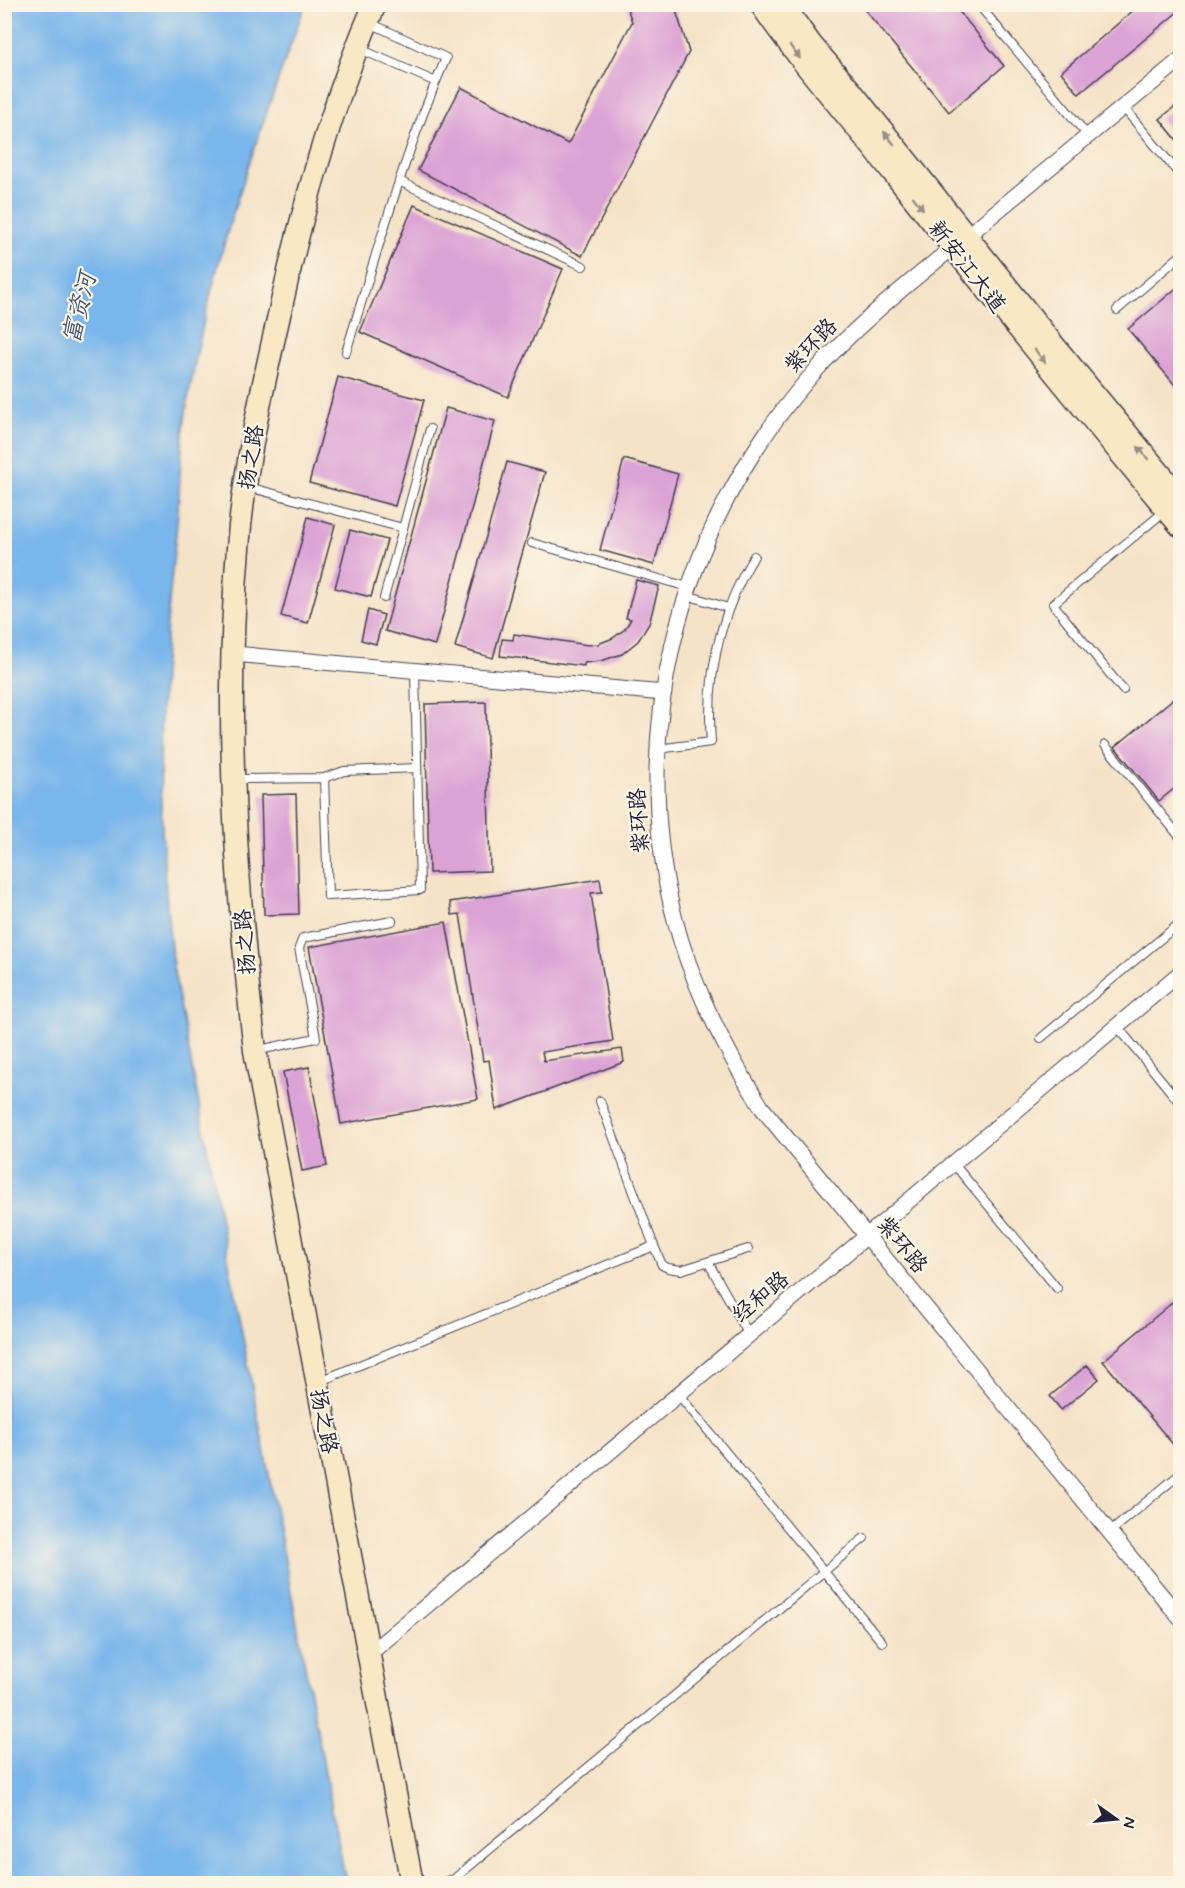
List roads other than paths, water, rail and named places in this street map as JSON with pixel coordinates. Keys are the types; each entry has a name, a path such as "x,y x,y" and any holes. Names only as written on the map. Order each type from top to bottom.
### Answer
{"street":[{"name":"新安江大道","path":"761,4 797,56 960,242 1050,340 1176,511"},
{"name":"新安江大道","path":"782,4 811,45 854,94 960,242"},
{"name":"扬之路","path":"372,13 328,127 298,231 259,399 245,486 238,549 234,654 234,780 241,917 255,1051 412,1884"},
{"name":"紫环路","path":"1180,60 866,320 811,375 765,433 730,490 704,544 687,591 673,642 664,693 658,750 658,810 664,870 681,940 706,1007 727,1050 762,1108 1180,1618"},
{"path":"234,654 664,693"},
{"name":"经和路","path":"369,1654 1180,973"}],"lane":[{"path":"978,4 1088,136"},
{"path":"346,352 399,181 446,58 372,13"},
{"path":"357,48 436,82"},
{"path":"1123,107 1180,175"},
{"path":"1173,167 1180,160"},
{"path":"399,181 583,266"},
{"path":"1117,310 1180,256"},
{"path":"384,598 430,429"},
{"path":"245,486 403,528"},
{"path":"1123,690 1053,604 1176,511"},
{"path":"532,543 687,591 728,608"},
{"path":"658,750 711,742 711,674 720,630 728,608 754,556"},
{"path":"324,778 328,896 420,891 415,670"},
{"path":"1105,746 1180,837"},
{"path":"234,780 324,778 344,771 417,768"},
{"path":"255,1051 316,1038 298,948 303,938 392,921"},
{"path":"1041,1038 1180,923"},
{"path":"1117,1026 1180,1103"},
{"path":"600,1101 662,1265 681,1270 748,1249"},
{"path":"953,1163 1057,1288"},
{"path":"318,1382 654,1246"},
{"path":"708,1262 749,1335"},
{"path":"678,1394 882,1642"},
{"path":"1110,1532 1180,1474"},
{"path":"438,1884 454,1879 864,1538"}],"water":[{"name":"富资河","path":"5,4 305,5 222,250 190,389 182,445 163,670 161,795 166,898 173,967 346,1883 5,1883"}]}
